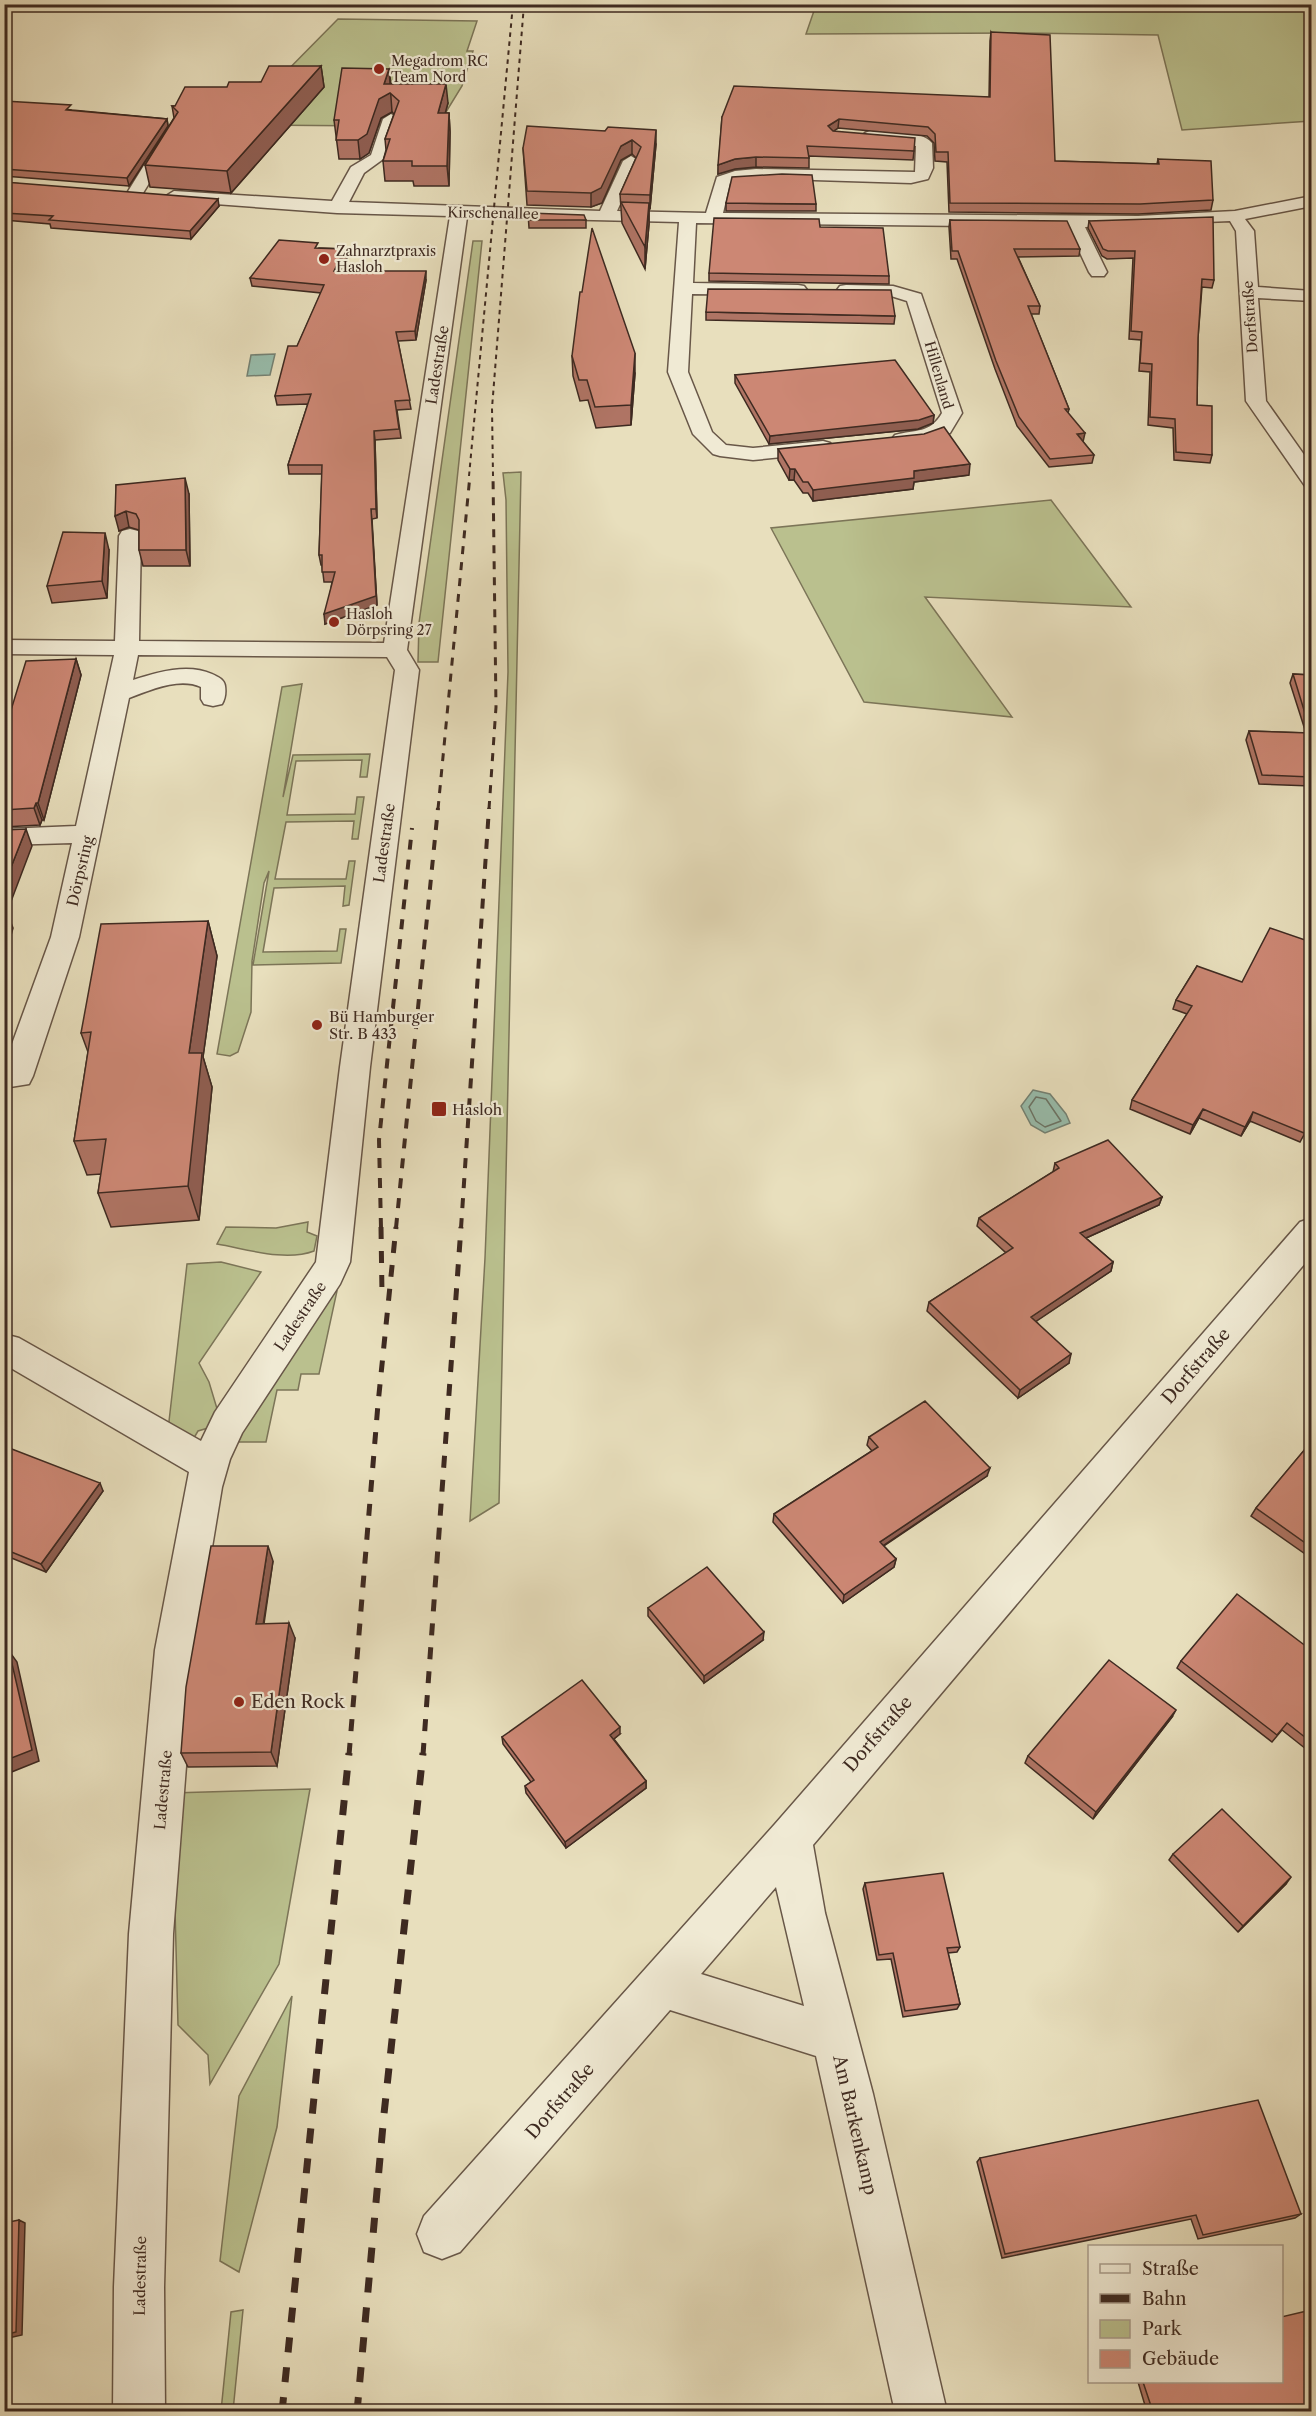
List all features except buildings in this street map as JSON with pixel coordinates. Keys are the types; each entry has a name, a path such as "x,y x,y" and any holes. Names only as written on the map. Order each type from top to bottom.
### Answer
{"street":[{"path":"336,208 357,170 378,158 391,119"},
{"name":"Kirschenallee","path":"172,132 129,193 336,208 688,218 1074,222 1235,216"},
{"path":"713,218 723,180 731,175 911,178 922,176 925,168 924,143 850,135"},
{"path":"608,215 631,161"},
{"path":"1235,216 1311,194"},
{"name":"Ladestraße","path":"139,2412 139,2287 151,1934 176,1650 203,1487 209,1465 228,1423 328,1274 333,1262 355,1067 407,670 395,650 418,484 453,267 459,213"},
{"name":"Dorfstraße","path":"1235,216 1245,231 1256,402 1311,482"},
{"path":"688,218 678,372 703,434 720,450 753,454 843,445"},
{"path":"1074,222 1098,272"},
{"name":"Hillenland","path":"682,288 893,291 915,298 952,413 944,429 922,437 888,440"},
{"path":"1248,292 1311,296"},
{"name":"Dörpsring","path":"4,1077 18,1076 65,937 127,648 130,536"},
{"path":"4,647 395,650"},
{"path":"117,694 159,679 196,676 213,684 213,699"},
{"path":"4,837 88,834"},
{"name":"Dorfstraße","path":"442,2234 790,1839 1311,1231"},
{"path":"4,1349 7,1348 209,1465"},
{"name":"Am Barkenkamp","path":"790,1839 803,1913 835,2039 921,2412"},
{"path":"662,1984 835,2039"}],"green space":[{"path":"816,5 1308,5 1312,6 1311,121 1182,130 1158,35 806,34"},
{"name":"Megadrom RC Team Nord","path":"338,19 477,21 467,51 473,51 462,86 446,112 377,126 253,125 272,86"},
{"path":"473,241 482,241 438,662 418,662 419,623"},
{"path":"521,472 499,1503 470,1521 485,1258 508,672 506,500 503,473"},
{"path":"1051,500 1131,607 925,597 1012,717 864,702 771,528"},
{"path":"302,684 283,797 293,755 370,754 367,777 360,777 362,760 296,761 287,815 355,814 357,797 364,797 358,839 352,839 354,821 286,822 275,879 346,879 349,861 355,861 349,905 343,906 345,886 274,888 263,952 337,951 340,929 346,929 341,963 253,965 269,871 264,883 252,961 251,1012 238,1052 230,1056 217,1054 282,687"},
{"path":"308,1222 307,1232 317,1236 314,1251 303,1254 266,1254 217,1244 226,1227 276,1228"},
{"path":"221,1262 261,1272 199,1363 209,1382 218,1412 208,1428 198,1431 191,1443 168,1430 187,1264"},
{"path":"330,1290 337,1291 319,1374 301,1374 298,1390 277,1390 266,1442 239,1442 241,1429"},
{"path":"310,1789 279,1964 210,2084 208,2055 178,2025 172,1793"},
{"path":"292,1996 277,2127 239,2272 220,2261 239,2096"},
{"path":"243,2310 233,2411 221,2411 231,2312"}],"water":[{"path":"275,354 270,375 247,376 251,355"},
{"path":"1033,1090 1050,1094 1066,1114 1070,1123 1045,1133 1031,1125 1021,1106"}],"railway":[{"path":"469,476 513,4"},
{"path":"493,476 492,408 524,4"},
{"path":"438,809 470,475"},
{"path":"489,809 496,707 493,475"},
{"path":"396,1228 438,808"},
{"path":"461,1228 489,808"},
{"path":"381,1228 379,1140 412,828"},
{"path":"381,1227 382,1294"},
{"path":"349,1755 378,1404 396,1227"},
{"path":"423,1755 461,1227"},
{"path":"282,2412 349,1753"},
{"path":"357,2412 384,2114 423,1753"}],"place":[{"name":"Megadrom RC Team Nord","path":"379,69"},
{"name":"Zahnarztpraxis Hasloh","path":"324,259"},
{"name":"Hasloh Dörpsring 27","path":"334,622"},
{"name":"Bü Hamburger Str. B 433","path":"317,1025"},
{"name":"Hasloh","path":"439,1109"},
{"name":"Eden Rock","path":"239,1702"}]}
